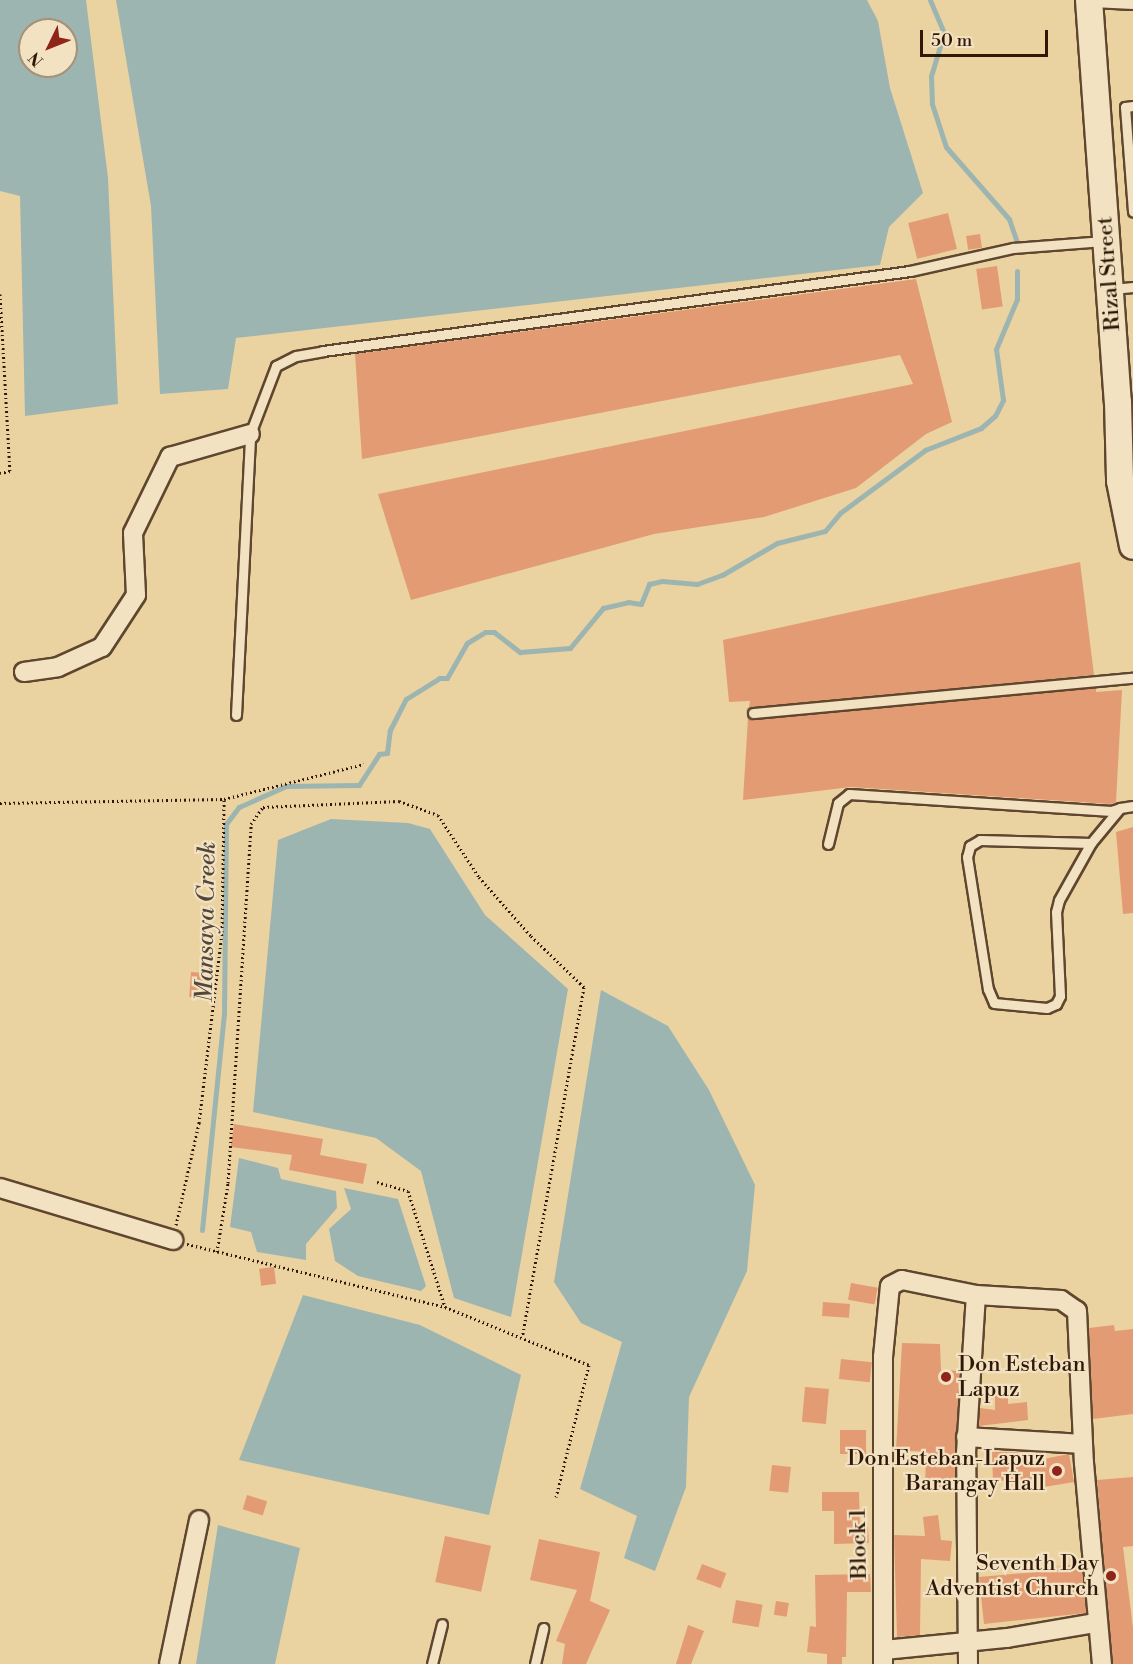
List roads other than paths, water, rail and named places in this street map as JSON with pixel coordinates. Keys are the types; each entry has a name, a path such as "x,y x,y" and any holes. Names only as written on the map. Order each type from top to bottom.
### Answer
{"main road":[{"name":"Rizal Street","path":"1089,1 1107,241 1122,288 1126,401 1120,481 1133,546"}],"street":[{"path":"24,672 58,667 102,647 136,595 133,533 170,457 250,434"},
{"path":"0,1188 173,1240"},
{"name":"Block 1","path":"884,1657 883,1358 888,1295 893,1282 976,1295"},
{"path":"968,1664 966,1437 976,1295 1061,1300 1077,1311 1083,1444 1096,1623 1102,1664"},
{"path":"966,1437 1083,1444"},
{"path":"169,1664 199,1520"},
{"path":"884,1657 1096,1623"}],"lane":[{"path":"1089,1 1133,4"},
{"path":"1133,106 1125,107 1133,212"},
{"path":"236,715 250,434 276,366 296,356 910,271 1013,248 1107,241"},
{"path":"753,713 1133,678"},
{"path":"828,844 838,803 849,794 1111,811 1133,806"},
{"path":"1091,843 980,840 970,846 969,868 988,989 994,1003 1047,1008 1056,1004 1060,996 1056,912 1091,843 1120,808"},
{"path":"432,1664 442,1623"},
{"path":"535,1664 543,1628"}],"water":[{"path":"0,0 86,0 108,178 118,404 25,416 20,196 0,191"},
{"path":"116,0 867,0 878,21 890,88 923,193 889,227 880,265 236,338 228,389 160,394 151,206"},
{"path":"331,819 408,823 430,829 485,915 568,989 511,1317 454,1298 421,1171 376,1138 253,1112 278,840"},
{"path":"601,990 668,1026 709,1090 755,1185 747,1271 689,1397 686,1487 655,1571 624,1558 637,1516 580,1489 622,1342 581,1323 554,1282"},
{"path":"239,1158 278,1168 281,1179 336,1191 337,1208 306,1244 306,1260 257,1252 251,1232 230,1227"},
{"path":"344,1188 398,1199 426,1286 421,1291 358,1276 335,1261 329,1229 351,1209"},
{"path":"303,1295 420,1325 521,1375 489,1515 239,1460"},
{"path":"218,1525 300,1548 275,1664 196,1664"}],"waterway":[{"name":"Mansaya Creek","path":"930,0 944,33 931,76 932,104 946,147 1009,219 1017,242"},
{"name":"Mansaya Creek","path":"202,1230 224,1012 226,824 239,807 286,786 359,785 379,754 387,753 390,730 406,699 439,678 447,678 467,643 485,632 494,632 520,652 570,648 603,608 628,602 641,604 649,584 662,581 697,584 722,575 777,543 825,531 840,513 925,450 981,428 995,416 1003,400 996,349 1017,299 1017,271"}],"place":[{"name":"Don Esteban Lapuz","path":"946,1377"},
{"name":"Don Esteban-Lapuz Barangay Hall","path":"1057,1471"},
{"name":"Seventh Day Adventist Church","path":"1111,1576"}]}
